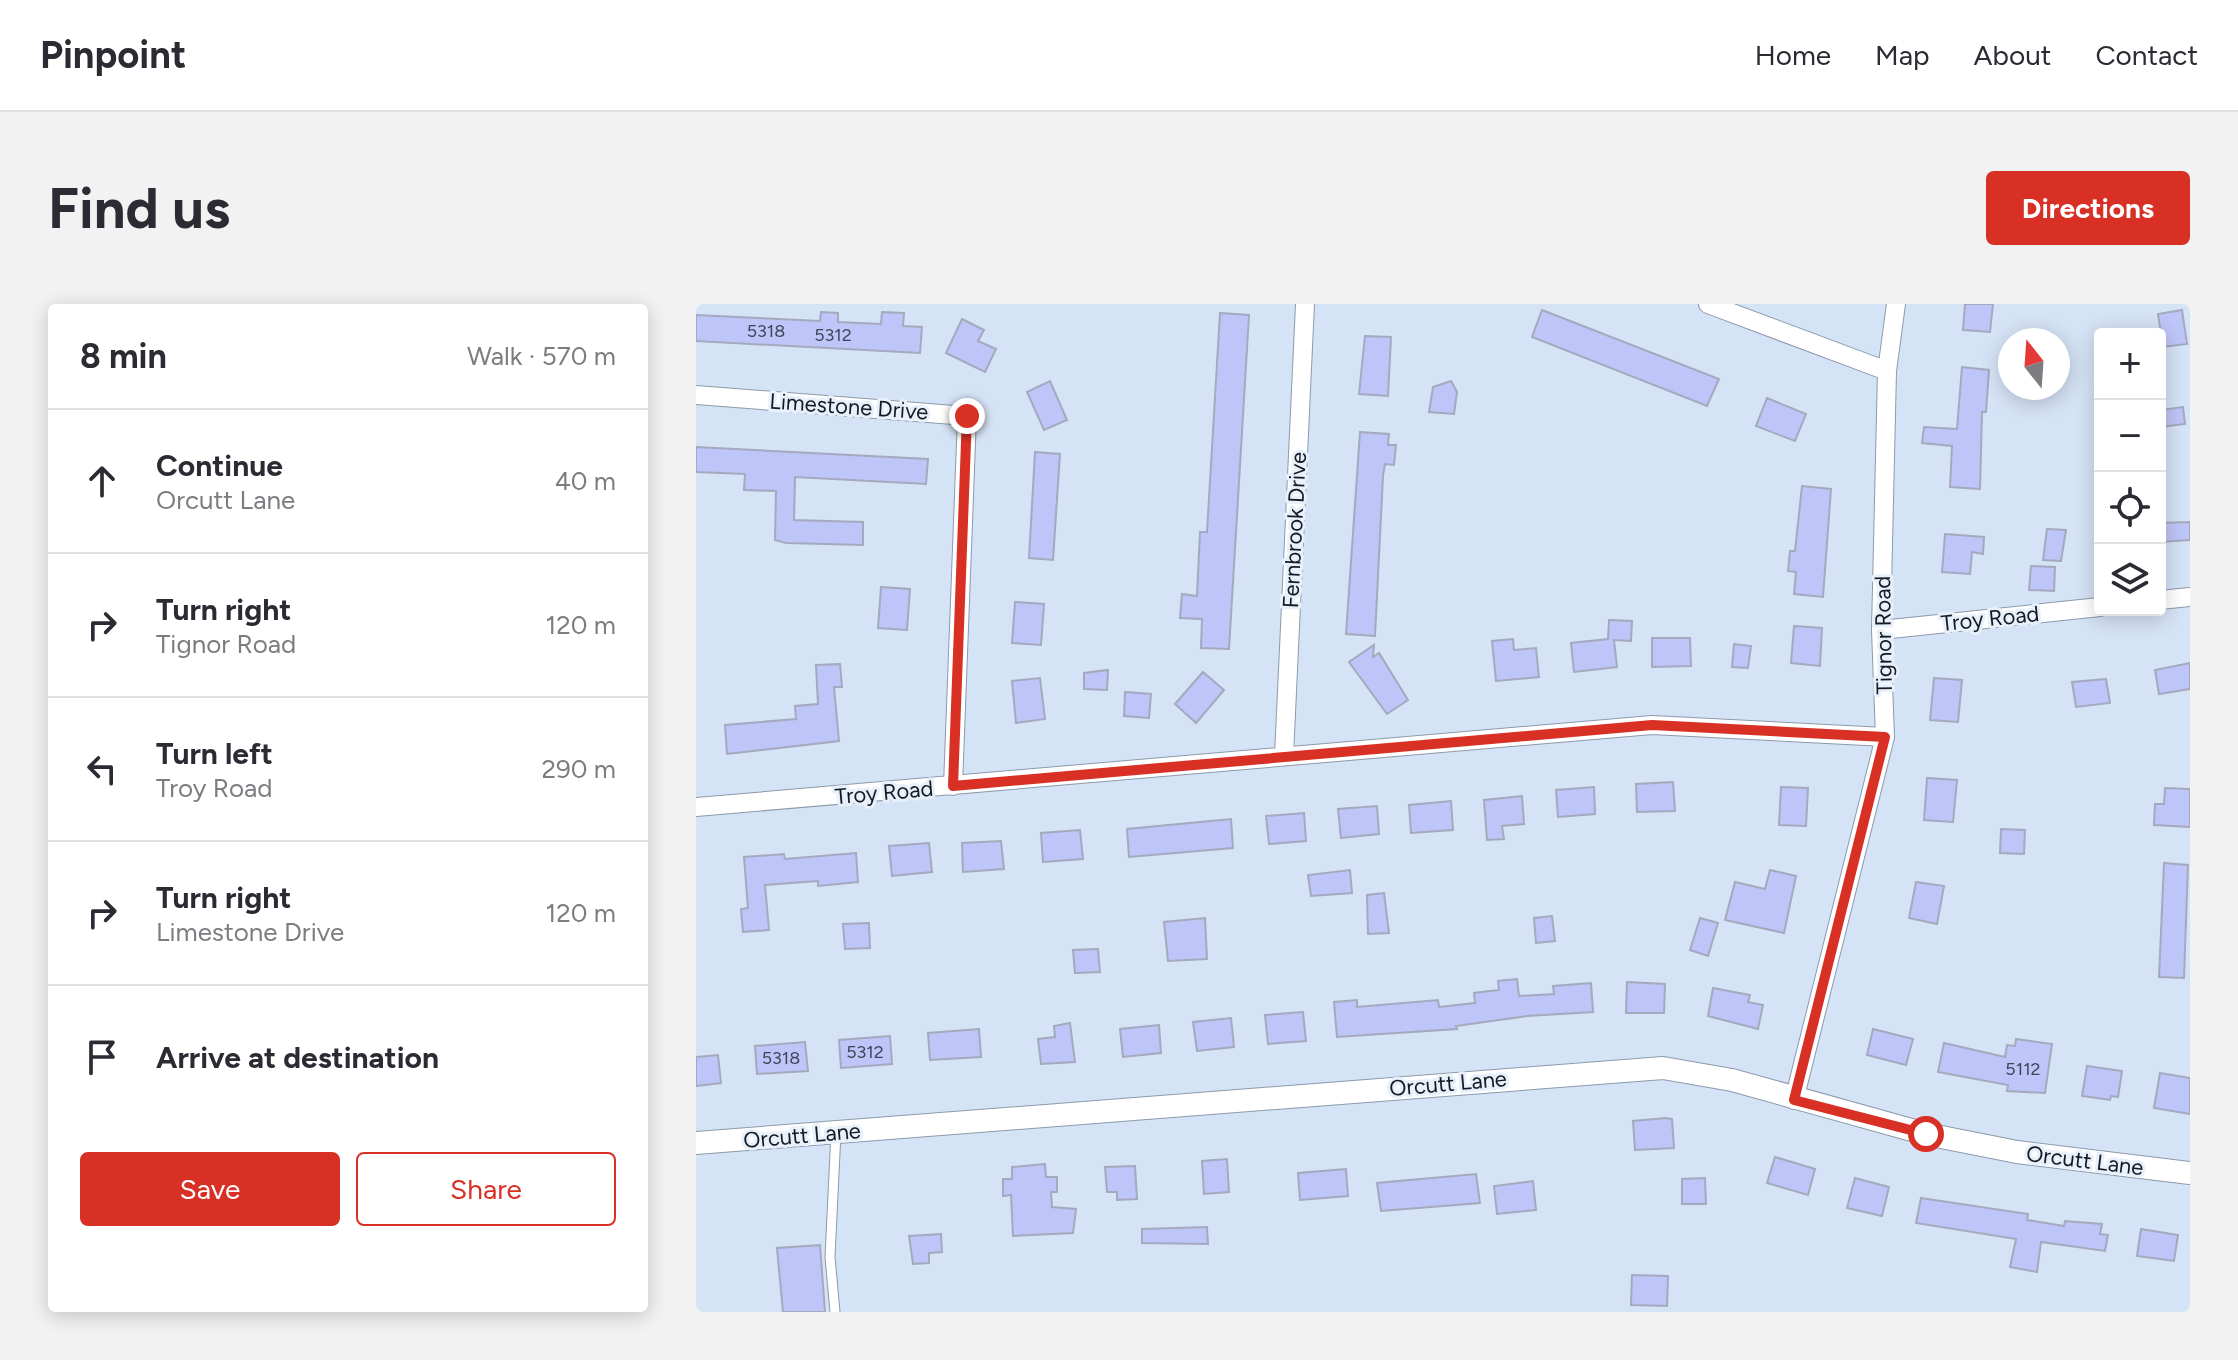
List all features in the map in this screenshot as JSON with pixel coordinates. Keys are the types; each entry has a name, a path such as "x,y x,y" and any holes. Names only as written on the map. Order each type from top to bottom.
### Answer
{"street":[{"name":"Fernbrook Drive","path":"1284,756 1305,304"},
{"path":"1708,304 1887,371"},
{"name":"Tignor Road","path":"1794,1100 1885,737 1881,630 1887,371 1896,304"},
{"name":"Limestone Drive","path":"696,395 967,416 953,786"},
{"path":"2166,599 2190,597"},
{"name":"Troy Road","path":"1881,630 2094,608"},
{"name":"Troy Road","path":"696,807 1652,725 1885,737"},
{"name":"Orcutt Lane","path":"696,1143 1618,1069 1690,1071 1926,1134 2017,1152 2190,1173"}],"lane":[{"path":"835,1312 830,1257 836,1132"}],"building":[{"path":"1965,304 1993,304 1990,332 1963,330"},
{"path":"1542,310 1719,379 1707,406 1532,337"},
{"path":"2182,310 2187,344 2166,347 2166,328 2160,328 2158,314"},
{"path":"821,312 838,313 838,322 881,324 882,312 904,313 903,326 922,327 920,353 696,341 696,315 820,321"},
{"path":"1220,313 1249,315 1229,649 1201,648 1202,619 1180,618 1182,594 1197,596 1200,532 1207,532"},
{"path":"962,319 984,330 978,341 996,349 985,372 946,353"},
{"path":"1365,336 1391,337 1388,396 1359,394"},
{"path":"1962,367 1989,370 1986,412 1982,412 1980,489 1950,487 1952,446 1922,443 1924,427 1957,429"},
{"path":"1050,381 1067,420 1044,430 1027,392"},
{"path":"1451,381 1457,392 1454,414 1429,412 1433,387"},
{"path":"1767,398 1806,414 1795,441 1756,426"},
{"path":"2183,407 2185,424 2166,426 2166,409"},
{"path":"1360,432 1389,434 1388,445 1396,445 1394,465 1385,464 1383,476 1375,636 1346,634"},
{"path":"696,447 928,459 926,484 795,477 794,520 863,522 863,545 786,543 775,540 776,491 744,490 745,474 696,472"},
{"path":"1035,452 1060,454 1053,560 1029,558"},
{"path":"1802,486 1831,489 1823,597 1794,594 1796,572 1788,571 1790,551 1795,551"},
{"path":"2190,522 2190,540 2166,542 2166,523"},
{"path":"2047,529 2066,530 2061,561 2043,560"},
{"path":"1945,534 1984,537 1983,554 1972,552 1970,574 1942,572"},
{"path":"2031,566 2055,567 2054,591 2029,590"},
{"path":"881,587 910,589 907,630 878,628"},
{"path":"1015,602 1044,604 1041,645 1012,643"},
{"path":"1609,620 1632,621 1631,641 1614,640 1617,667 1574,672 1571,643 1608,639"},
{"path":"1794,626 1822,628 1820,666 1791,663"},
{"path":"1652,638 1690,638 1691,666 1652,667"},
{"path":"1513,639 1514,650 1536,648 1539,677 1496,681 1492,641"},
{"path":"1734,644 1751,646 1748,668 1732,667"},
{"path":"1374,645 1373,657 1379,653 1408,700 1387,714 1349,662"},
{"path":"2190,663 2190,689 2159,694 2155,670"},
{"path":"840,664 842,687 834,687 839,741 727,754 725,725 796,719 795,706 818,704 816,665"},
{"path":"1108,670 1107,690 1084,689 1084,673"},
{"path":"1203,672 1224,690 1196,723 1175,704"},
{"path":"1040,678 1045,719 1016,723 1012,681"},
{"path":"1934,678 1962,680 1958,722 1930,720"},
{"path":"2106,679 2110,703 2076,707 2072,682"},
{"path":"1125,692 1151,694 1149,718 1124,716"},
{"path":"1927,778 1957,780 1953,822 1924,820"},
{"path":"1673,782 1675,811 1637,812 1636,784"},
{"path":"1594,787 1595,814 1558,817 1556,790"},
{"path":"1781,787 1808,788 1806,826 1779,825"},
{"path":"2165,788 2190,789 2190,827 2154,825 2155,804 2164,804"},
{"path":"1522,796 1524,824 1502,826 1504,839 1487,840 1484,800"},
{"path":"1451,801 1453,830 1411,833 1409,805"},
{"path":"1377,806 1379,834 1341,838 1338,809"},
{"path":"1304,813 1306,841 1269,844 1266,816"},
{"path":"1231,819 1233,848 1129,857 1127,829"},
{"path":"2001,829 2025,830 2024,854 2000,853"},
{"path":"1080,830 1083,859 1043,862 1041,833"},
{"path":"1001,841 1004,869 963,872 962,843"},
{"path":"929,843 932,872 892,876 889,846"},
{"path":"856,853 858,882 818,886 818,881 765,885 769,930 743,932 741,909 748,908 744,857 784,854 785,859"},
{"path":"2164,863 2188,865 2184,978 2159,977"},
{"path":"1350,870 1352,893 1311,896 1308,875"},
{"path":"1770,870 1796,876 1784,933 1725,920 1735,882 1765,889"},
{"path":"1916,882 1944,886 1937,924 1909,918"},
{"path":"1384,893 1389,933 1368,934 1367,895"},
{"path":"1552,916 1555,941 1536,943 1534,918"},
{"path":"1205,918 1207,959 1168,961 1164,922"},
{"path":"1700,918 1718,923 1708,956 1690,950"},
{"path":"869,923 870,948 845,949 843,924"},
{"path":"1098,949 1100,972 1075,973 1073,950"},
{"path":"1517,979 1519,996 1554,994 1553,986 1591,983 1593,1012 1527,1016 1456,1026 1457,1029 1337,1037 1334,1002 1357,1000 1357,1007 1438,1000 1439,1007 1475,1003 1474,993 1499,990 1498,981"},
{"path":"1627,982 1665,984 1664,1013 1626,1013"},
{"path":"1713,988 1750,995 1748,1002 1763,1005 1758,1029 1708,1016"},
{"path":"1303,1012 1306,1041 1268,1044 1265,1015"},
{"path":"1231,1018 1234,1047 1197,1051 1193,1022"},
{"path":"1070,1023 1075,1062 1041,1064 1038,1039 1055,1037 1054,1026"},
{"path":"1159,1025 1161,1053 1123,1057 1120,1029"},
{"path":"979,1029 981,1057 930,1060 928,1033"},
{"path":"1873,1029 1913,1039 1906,1065 1867,1055"},
{"path":"890,1036 892,1064 841,1068 839,1040"},
{"path":"2016,1039 2052,1044 2045,1093 2007,1091 2008,1085 1938,1072 1944,1043 2005,1057 2007,1045 2015,1046"},
{"path":"805,1042 808,1071 757,1074 755,1046"},
{"path":"718,1055 721,1083 696,1086 696,1057"},
{"path":"2087,1066 2122,1071 2118,1097 2111,1096 2110,1100 2082,1096"},
{"path":"2160,1073 2190,1078 2190,1114 2154,1108"},
{"path":"1672,1119 1674,1148 1635,1150 1633,1121"},
{"path":"1775,1157 1815,1169 1808,1195 1767,1183"},
{"path":"1227,1159 1229,1192 1204,1194 1202,1161"},
{"path":"1045,1164 1046,1177 1057,1177 1057,1192 1051,1192 1052,1207 1076,1209 1073,1233 1013,1236 1011,1195 1003,1196 1003,1179 1012,1179 1012,1167"},
{"path":"1135,1166 1137,1199 1117,1200 1117,1192 1107,1192 1105,1167"},
{"path":"1346,1169 1348,1196 1300,1200 1298,1173"},
{"path":"1476,1174 1480,1203 1381,1211 1377,1183"},
{"path":"1705,1178 1706,1204 1682,1204 1682,1179"},
{"path":"1855,1178 1889,1187 1882,1216 1847,1208"},
{"path":"1533,1181 1536,1210 1497,1214 1494,1186"},
{"path":"1921,1198 2028,1214 2027,1220 2064,1226 2065,1221 2102,1224 2100,1234 2108,1235 2105,1251 2041,1242 2037,1272 2010,1267 2016,1239 1916,1223"},
{"path":"1207,1227 1208,1244 1142,1243 1142,1229"},
{"path":"2141,1229 2178,1235 2174,1261 2137,1256"},
{"path":"941,1234 942,1252 929,1253 929,1263 913,1264 909,1236"},
{"path":"820,1245 825,1312 783,1312 777,1248"},
{"path":"1632,1275 1668,1276 1667,1306 1631,1305"}],"route":[{"path":"967,416 953,786 1652,725 1885,737 1794,1100 1926,1134"}]}
